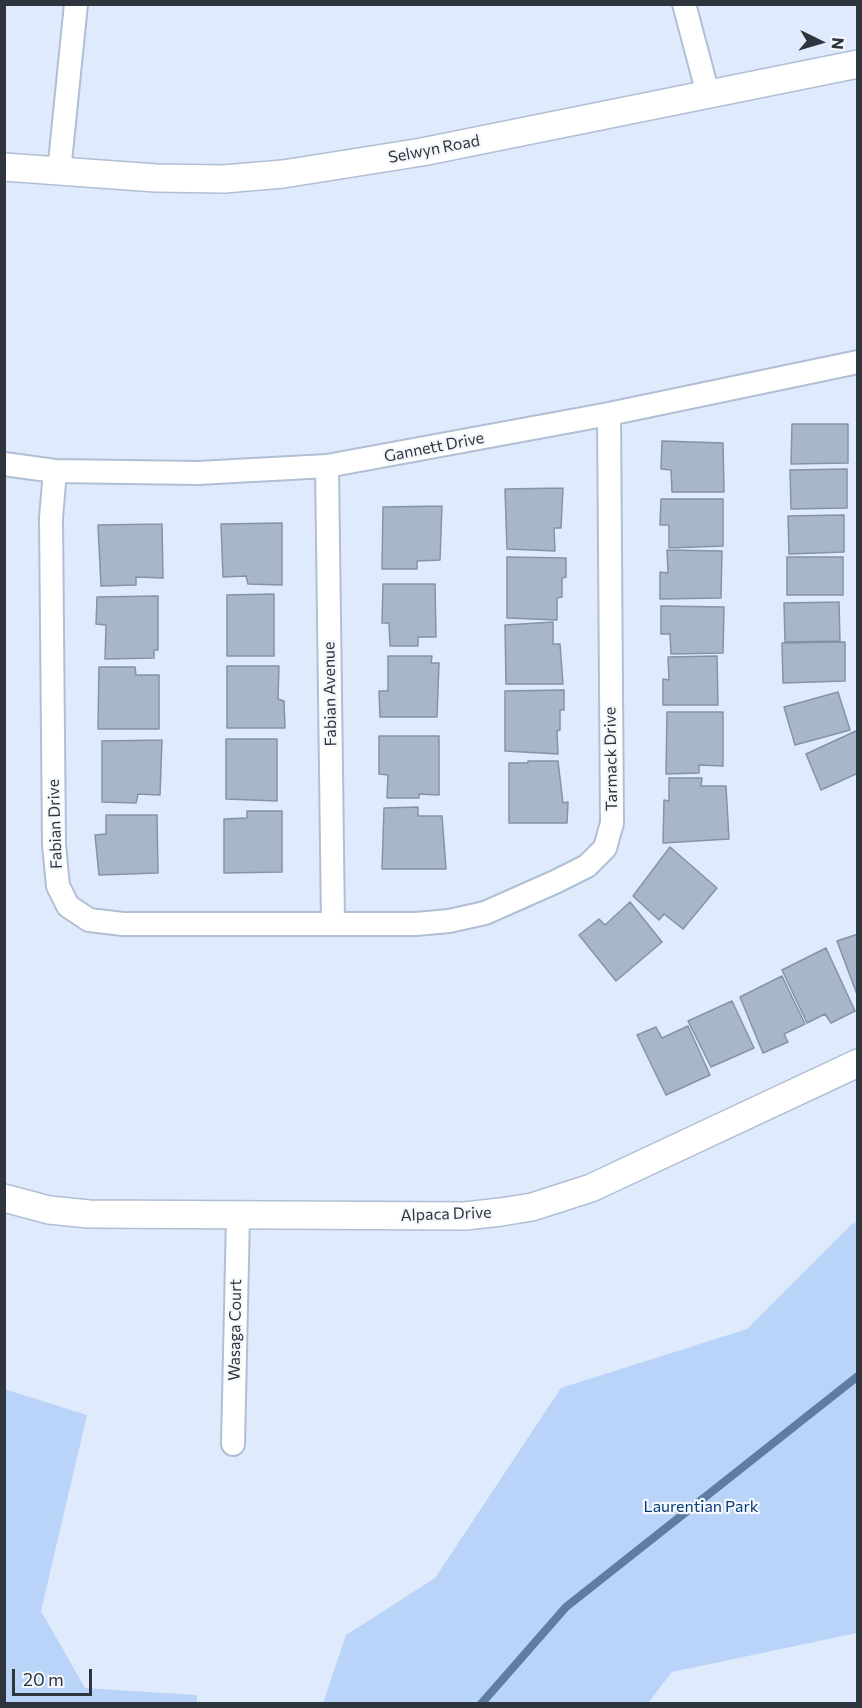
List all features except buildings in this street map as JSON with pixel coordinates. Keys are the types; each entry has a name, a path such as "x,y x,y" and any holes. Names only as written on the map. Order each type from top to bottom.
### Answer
{"street":[{"path":"59,172 76,4"},
{"path":"684,4 708,94"},
{"name":"Selwyn Road","path":"4,167 59,172 224,179 283,174 399,156 858,64"},
{"name":"Gannett Drive","path":"4,464 54,471 198,473 327,466 609,414 858,362"},
{"name":"Tarmack Drive","path":"333,922 416,924 449,921 484,913 587,866 605,848 612,823 609,414"},
{"name":"Fabian Avenue","path":"327,466 333,922"},
{"name":"Fabian Drive","path":"54,471 51,518 54,845 58,886 68,906 88,920 123,924 333,922"},
{"name":"Alpaca Drive","path":"4,1198 49,1210 88,1214 465,1216 532,1207 591,1188 858,1063"},
{"name":"Wasaga Court","path":"233,1444 238,1216"}],"green space":[{"name":"Laurentian Park","path":"857,1222 857,1633 672,1672 648,1703 323,1703 346,1635 435,1578 561,1388 747,1329 851,1225"},
{"path":"4,1389 87,1415 41,1611 85,1688 197,1695 197,1703 5,1703"}],"waterway":[{"path":"481,1704 566,1607 858,1376"}]}
